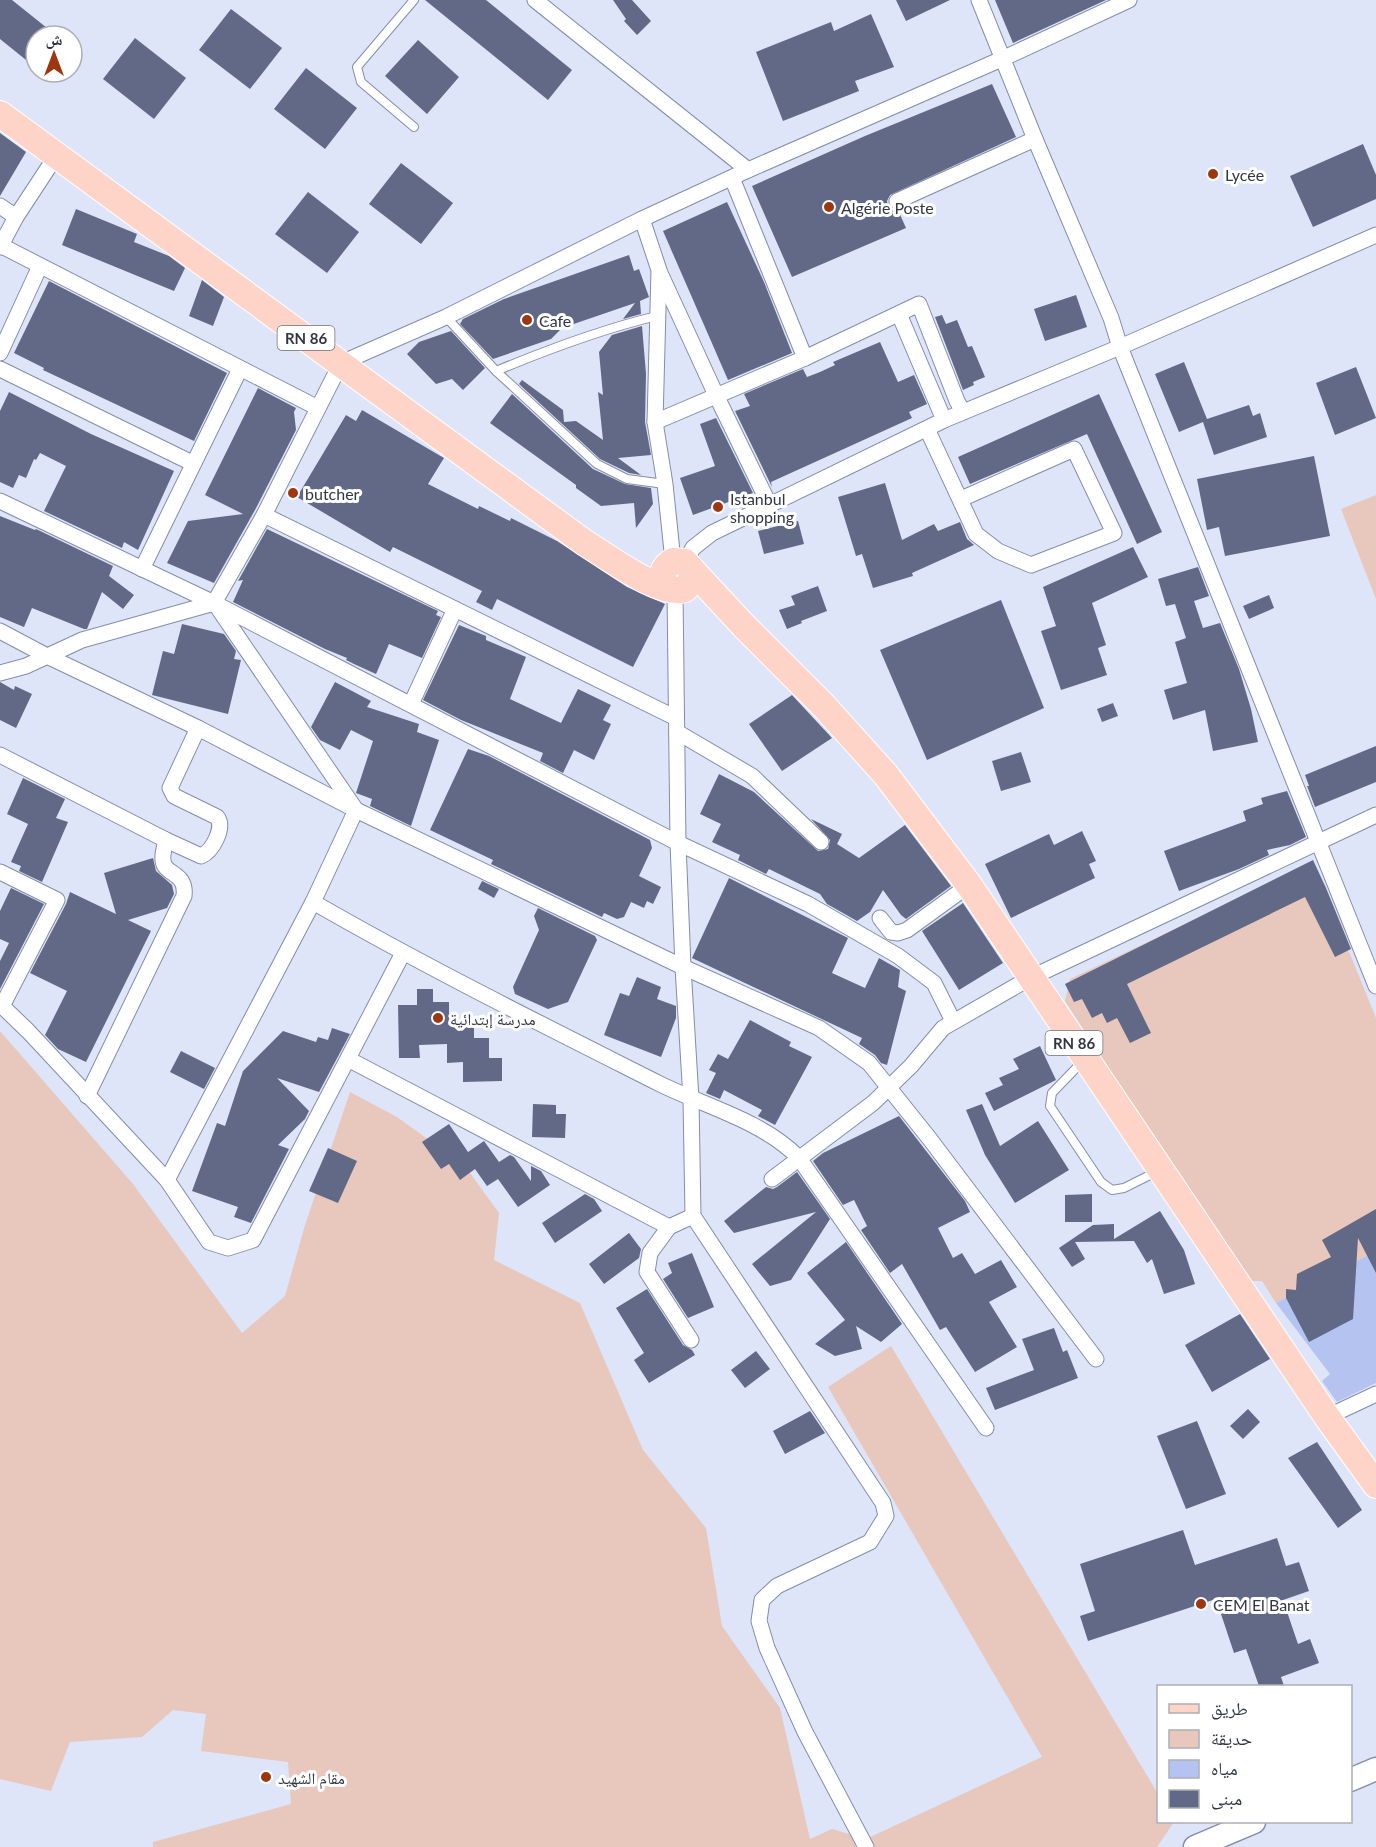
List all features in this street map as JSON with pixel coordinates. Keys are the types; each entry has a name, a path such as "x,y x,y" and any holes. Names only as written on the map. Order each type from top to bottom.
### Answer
{"main road":[{"name":"RN 86","path":"0,114 574,536 613,559 677,576 743,625 823,705 886,776 969,885 1327,1417 1376,1485"}],"street":[{"path":"535,0 748,170"},
{"path":"979,0 1111,318 1120,347 1376,986"},
{"path":"0,673 20,668 82,640 214,603 264,514 341,363 446,317 642,219 748,170 1004,58 1129,0"},
{"path":"897,201 1035,139"},
{"path":"56,156 0,246 318,408"},
{"path":"732,178 805,358"},
{"path":"0,206 16,217"},
{"path":"642,219 659,270 770,506"},
{"path":"677,576 693,548 705,537 944,420 1120,347 1376,235"},
{"path":"0,353 40,266"},
{"path":"659,270 655,422 677,576 678,843 691,1099 693,1216 883,1503 886,1516 870,1542 777,1586 762,1600 759,1621 767,1648 805,1732 866,1847"},
{"path":"655,422 805,358 919,304 963,412"},
{"path":"899,314 944,420"},
{"path":"0,369 192,463"},
{"path":"141,569 240,369"},
{"path":"927,429 976,534 998,551 1031,565 1114,533 1074,449 961,499"},
{"path":"0,501 214,603 678,843 808,904 898,956 933,983 953,1022"},
{"path":"264,514 455,609 677,725 752,776 821,842"},
{"path":"214,603 356,810"},
{"path":"411,704 455,609"},
{"path":"0,631 46,656 198,728 356,810 683,967 819,1028 869,1063 1096,1359"},
{"path":"0,755 201,856 210,850 220,827 220,821 217,817 174,796 170,791 170,786 198,728"},
{"path":"167,1180 313,902 356,810"},
{"path":"772,1179 873,1103 911,1066 943,1028 1030,978 1376,815"},
{"path":"87,1096 184,896 180,877 166,867 163,861 166,840"},
{"path":"0,872 57,900 2,1006 167,1180 210,1242 228,1248 253,1240 403,954"},
{"path":"880,918 891,932 898,933 907,930 969,885"},
{"path":"313,902 403,954 691,1099 749,1121 789,1148 800,1158 986,1428"},
{"path":"348,1059 669,1227"},
{"path":"691,1340 647,1272 650,1253 669,1227 693,1216"},
{"path":"1327,1417 1376,1394"},
{"path":"1352,1779 1376,1769"},
{"path":"1195,1847 1249,1823"}],"lane":[{"path":"414,0 357,67 361,82 414,127"},
{"path":"496,371 542,351 613,327 657,316"},
{"path":"446,317 496,371 597,464 627,478 665,484"},
{"path":"1086,1059 1052,1093 1050,1106 1101,1182 1112,1190 1124,1188 1160,1170"}],"green space":[{"path":"1376,495 1376,599 1341,509"},
{"path":"1300,869 1350,954 1376,1018 1376,1251 1276,1303 1262,1281 1247,1281 1065,1001 1070,979"},
{"path":"0,1031 133,1184 242,1333 285,1296 305,1225 350,1092 397,1117 465,1166 499,1213 494,1260 580,1303 643,1450 706,1528 722,1626 780,1708 810,1839 832,1829 866,1839 1042,1757 828,1387 891,1346 1157,1792 1157,1823 1173,1823 1157,1847 153,1847 153,1842 291,1804 288,1762 201,1751 206,1714 173,1710 142,1737 70,1742 51,1791 0,1779"}],"water":[{"path":"1376,1251 1376,1383 1337,1402 1322,1381 1330,1374 1276,1303"}],"building":[{"path":"0,0 12,0 42,24 24,24 24,58 0,39"},
{"path":"425,0 486,0 572,70 548,100"},
{"path":"613,0 632,0 651,21 637,35 624,21 626,19"},
{"path":"896,0 950,0 906,21"},
{"path":"995,0 1106,0 1013,43"},
{"path":"231,9 282,48 250,89 199,50"},
{"path":"871,14 894,67 855,81 859,91 783,121 756,52 831,22 834,31"},
{"path":"135,38 186,78 154,119 103,79"},
{"path":"418,40 459,77 427,114 385,76"},
{"path":"306,68 357,108 325,149 274,109"},
{"path":"992,84 1016,137 890,195 887,201 888,206 898,210 906,228 792,277 752,186 865,136"},
{"path":"0,133 26,152 0,196"},
{"path":"1363,144 1376,175 1376,199 1313,227 1290,176"},
{"path":"401,163 453,203 421,244 369,204"},
{"path":"308,192 359,232 327,273 275,234"},
{"path":"727,202 764,282 792,353 728,380 663,231"},
{"path":"76,209 137,234 134,242 169,256 185,268 174,291 62,245"},
{"path":"629,255 634,271 639,269 649,297 640,301 641,314 623,319 635,303 562,328 551,339 493,359 460,324 463,319 504,299"},
{"path":"202,280 224,297 213,326 189,316"},
{"path":"49,281 227,373 194,441 43,370 44,368 14,353"},
{"path":"1076,295 1087,327 1045,341 1034,309"},
{"path":"942,315 946,324 957,320 968,347 972,346 985,377 973,382 974,385 963,390 935,317"},
{"path":"642,326 646,374 645,422 651,455 618,458 641,475 629,473 600,459 519,384 522,380 563,410 564,422 576,421 603,440 598,392 603,395 599,352 612,335"},
{"path":"451,331 485,368 463,390 452,379 436,384 407,354 419,342"},
{"path":"880,342 898,382 914,375 927,404 909,412 912,418 771,482 772,487 735,411 750,406 744,394 803,369 807,377 835,365 833,362"},
{"path":"1184,362 1207,419 1249,405 1253,416 1260,413 1267,437 1214,455 1203,422 1179,432 1155,374"},
{"path":"1356,367 1376,418 1335,435 1316,383"},
{"path":"258,388 296,408 294,412 296,430 214,583 167,563 188,521 243,514 205,495"},
{"path":"9,392 91,434 174,471 138,550 124,542 122,548 44,511 66,466 40,453 36,460 34,459 26,478 19,475 13,488 0,482 0,411"},
{"path":"512,394 593,469 625,484 651,488 653,504 636,528 634,503 601,506 576,488 576,485 490,423"},
{"path":"1099,394 1162,532 1137,544 1087,434 970,484 958,457"},
{"path":"362,410 444,458 428,484 478,509 479,506 510,521 511,518 557,541 627,587 665,604 633,667 497,599 492,610 476,602 482,591 393,547 390,552 297,497 346,415 356,421"},
{"path":"716,418 753,493 693,515 680,478 715,466 700,424"},
{"path":"1314,456 1330,536 1225,556 1219,527 1207,530 1197,479"},
{"path":"885,483 902,540 934,524 938,531 960,522 967,539 974,545 912,573 913,576 873,588 862,554 856,556 838,497"},
{"path":"0,516 36,529 113,566 109,576 134,595 123,609 102,592 87,629 32,608 24,627 0,617"},
{"path":"798,521 804,544 764,554 758,531"},
{"path":"267,529 438,611 436,615 441,617 422,658 389,644 376,674 233,602 243,580 238,581"},
{"path":"1133,547 1148,577 1092,603 1106,645 1098,648 1107,675 1061,690 1041,631 1056,626 1043,587"},
{"path":"1198,567 1209,596 1194,601 1203,628 1220,623 1239,669 1258,742 1213,751 1205,710 1173,720 1164,690 1187,683 1175,642 1186,638 1175,604 1166,606 1158,579"},
{"path":"818,586 827,611 787,629 779,610 795,605 791,596"},
{"path":"1269,595 1274,608 1249,619 1243,606"},
{"path":"1001,600 1044,708 927,760 880,650"},
{"path":"182,624 224,634 236,651 234,659 241,660 228,714 152,695 163,651 174,654"},
{"path":"459,625 486,636 486,640 526,657 510,699 561,723 578,689 611,705 603,720 611,724 594,760 574,750 563,773 540,761 543,753 461,720 423,700"},
{"path":"0,682 14,690 15,686 32,694 16,728 0,720"},
{"path":"335,682 371,701 367,707 419,724 417,732 439,740 411,826 370,806 372,799 356,793 373,741 351,730 340,750 320,740 311,727"},
{"path":"792,695 832,738 782,771 749,724"},
{"path":"1113,703 1118,716 1102,722 1097,709"},
{"path":"1376,746 1376,782 1315,807 1305,775"},
{"path":"468,749 489,756 650,840 652,848 639,876 661,887 653,904 647,901 644,908 631,902 624,917 617,919 604,913 602,917 491,864 493,860 430,830"},
{"path":"1021,752 1031,782 1001,791 992,761"},
{"path":"719,774 754,792 818,851 828,849 830,840 811,819 842,834 837,844 859,858 905,825 951,886 906,919 883,890 870,912 857,921 827,904 820,894 769,869 766,874 738,860 740,855 712,842 721,824 700,814"},
{"path":"23,778 65,799 56,818 68,822 42,882 19,871 21,866 11,862 28,824 7,814"},
{"path":"1287,791 1306,837 1290,845 1267,850 1269,855 1239,869 1179,891 1164,851 1246,821 1243,811 1263,804 1261,798"},
{"path":"1082,831 1096,861 1089,864 1095,878 1011,918 985,864 1049,834 1054,845"},
{"path":"153,858 156,871 172,885 174,894 167,908 128,920 151,931 86,1062 58,1049 45,1035 67,991 30,973 70,892 116,914 104,873"},
{"path":"1313,860 1351,949 1335,957 1305,897 1127,984 1151,1033 1130,1043 1117,1018 1107,1023 1102,1013 1092,1018 1082,999 1074,1002 1065,984"},
{"path":"729,878 848,938 832,973 865,988 879,958 900,970 898,987 906,991 887,1065 881,1063 875,1055 859,1044 862,1038 692,958"},
{"path":"482,881 499,889 494,898 478,889"},
{"path":"11,888 44,904 0,989 0,961 9,943 0,939 0,911"},
{"path":"963,903 1003,963 959,990 922,931"},
{"path":"538,908 595,936 597,940 568,1002 548,1009 515,994 513,987 539,930 534,916"},
{"path":"637,977 661,987 657,999 676,1006 676,1018 661,1057 604,1035 620,993 629,996"},
{"path":"417,989 433,989 433,1002 449,1002 449,1021 474,1021 474,1038 489,1038 489,1058 502,1058 502,1081 463,1082 463,1062 447,1063 447,1044 419,1045 420,1058 399,1058 398,1005 417,1005"},
{"path":"750,1020 791,1042 789,1046 812,1057 775,1125 758,1116 762,1110 724,1090 720,1099 706,1093 716,1073 709,1070 718,1054 728,1059"},
{"path":"332,1028 350,1034 319,1092 277,1078 309,1111 305,1119 278,1145 289,1149 251,1223 234,1217 238,1207 192,1191 217,1123 225,1126 243,1071 283,1031 316,1042 318,1037 328,1040"},
{"path":"1040,1046 1056,1080 994,1111 985,1093 1003,1085 999,1078 1019,1069 1013,1059"},
{"path":"181,1051 215,1068 204,1089 170,1072"},
{"path":"533,1104 556,1105 556,1114 566,1114 565,1138 532,1137"},
{"path":"982,1104 1000,1146 1038,1121 1069,1170 1015,1203 985,1155 966,1110"},
{"path":"899,1116 965,1201 970,1212 938,1228 953,1258 962,1253 975,1274 1001,1260 1017,1287 989,1302 1017,1347 975,1372 946,1327 940,1330 902,1264 890,1273 861,1230 867,1226 854,1200 843,1205 813,1161 823,1153"},
{"path":"449,1124 468,1152 484,1141 499,1162 510,1155 514,1157 531,1181 531,1166 541,1171 550,1185 518,1207 498,1179 487,1186 475,1169 460,1180 449,1164 441,1169 422,1142"},
{"path":"328,1148 357,1161 338,1203 309,1191"},
{"path":"797,1172 830,1219 791,1280 770,1286 752,1264 816,1212 734,1233 724,1221 766,1187 773,1189"},
{"path":"585,1194 594,1199 602,1211 555,1243 542,1223"},
{"path":"1092,1194 1092,1222 1065,1222 1065,1195"},
{"path":"1376,1209 1376,1273 1358,1238 1353,1319 1309,1342 1286,1298 1286,1289 1296,1290 1297,1274 1331,1257 1322,1240"},
{"path":"1160,1211 1184,1250 1195,1284 1164,1294 1152,1259 1147,1263 1134,1241 1075,1242 1085,1259 1072,1267 1059,1248 1093,1225 1114,1224 1114,1239"},
{"path":"629,1233 641,1249 639,1258 604,1284 589,1264"},
{"path":"846,1242 902,1324 881,1342 856,1326 862,1349 835,1356 815,1344 845,1320 807,1273"},
{"path":"692,1253 714,1307 688,1318 663,1279 672,1273 668,1263"},
{"path":"647,1289 683,1345 692,1350 695,1355 649,1383 634,1360 644,1353 616,1308"},
{"path":"1240,1314 1270,1359 1212,1392 1185,1345"},
{"path":"1054,1328 1063,1352 1067,1350 1078,1378 995,1410 986,1388 1034,1370 1022,1339"},
{"path":"756,1351 770,1369 745,1388 731,1370"},
{"path":"1248,1409 1260,1422 1243,1439 1230,1426"},
{"path":"810,1411 825,1433 785,1454 773,1431"},
{"path":"1197,1421 1226,1494 1186,1509 1157,1436"},
{"path":"1317,1442 1362,1510 1338,1528 1288,1458"},
{"path":"1183,1530 1195,1565 1277,1538 1286,1566 1299,1562 1309,1591 1283,1600 1298,1644 1310,1639 1319,1663 1281,1677 1284,1685 1259,1685 1246,1649 1234,1653 1216,1599 1088,1641 1080,1616 1095,1611 1080,1564"}],"place":[{"name":"Lycée","path":"1213,174"},
{"name":"Algérie Poste","path":"829,207"},
{"name":"Cafe","path":"527,320"},
{"name":"butcher","path":"293,493"},
{"name":"Istanbul shopping","path":"718,507"},
{"name":"مدرسة إبتدائية","path":"438,1018"},
{"name":"CEM El Banat","path":"1201,1604"},
{"name":"مقام الشهيد","path":"266,1777"}]}
